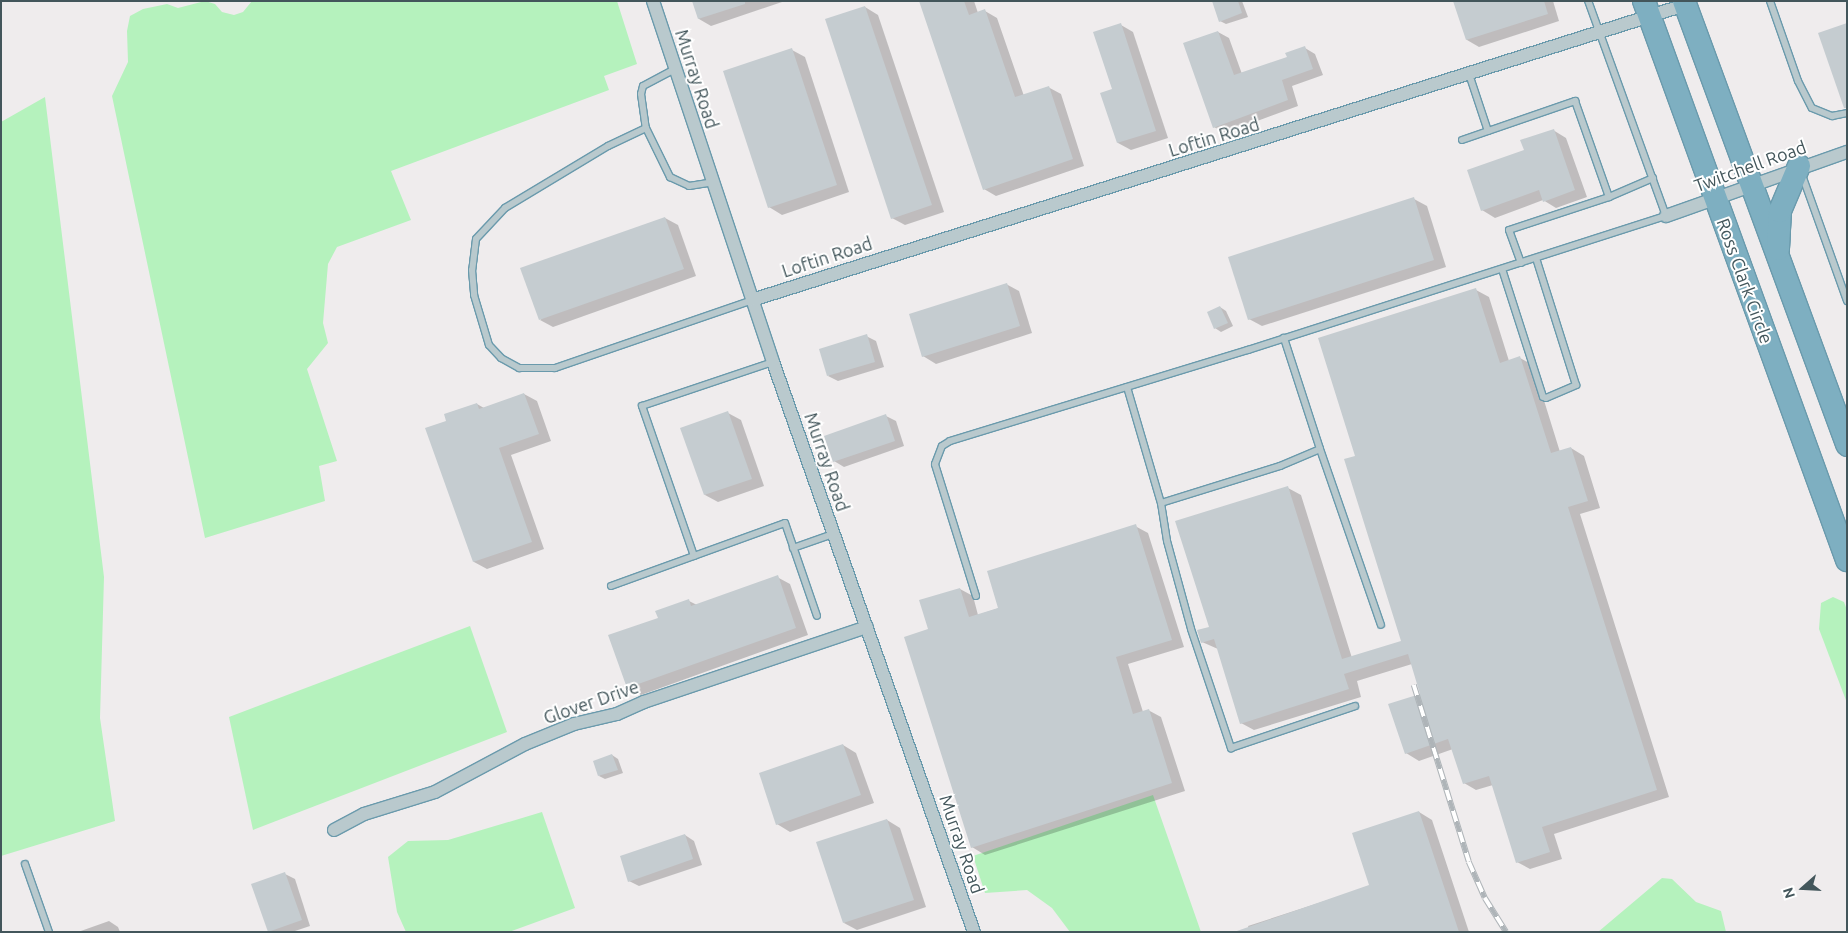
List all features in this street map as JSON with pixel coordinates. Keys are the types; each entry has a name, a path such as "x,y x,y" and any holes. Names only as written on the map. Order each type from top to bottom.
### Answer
{"highway":[{"path":"1684,3 1847,445"},
{"name":"Ross Clark Circle","path":"1647,9 1847,560"},
{"path":"1778,257 1780,212 1799,166"}],"street":[{"name":"Murray Road","path":"653,1 773,362 974,932"},
{"name":"Loftin Road","path":"752,300 1469,74 1599,31 1647,9 1684,3"},
{"name":"Twitchell Road","path":"1666,216 1750,183 1847,152"},
{"name":"Glover Drive","path":"334,830 364,814 435,792 525,744 574,724 617,714 644,702 867,627"}],"lane":[{"path":"976,596 937,477 935,464 942,446 990,428 1284,338 1666,216 1588,1"},
{"path":"1770,1 1809,104 1822,113 1832,116 1847,113"},
{"path":"675,69 643,86 641,94 646,128 670,177 689,186 713,182"},
{"path":"1469,74 1488,131"},
{"path":"1462,140 1574,101 1610,197"},
{"path":"646,128 608,146 505,208 476,239 472,270 474,296 489,345 501,358 519,368 555,368 752,300"},
{"path":"1799,166 1843,282 1847,301"},
{"path":"1520,263 1509,230 1610,197 1653,178"},
{"path":"1502,269 1543,397 1546,398 1576,385 1536,258"},
{"path":"1284,338 1381,625"},
{"path":"694,556 642,406 773,362"},
{"path":"1127,387 1161,503 1167,541 1191,629 1230,748 1355,706"},
{"path":"1161,503 1280,466 1320,449"},
{"path":"611,586 784,523 817,616"},
{"path":"793,548 833,534"},
{"path":"25,864 49,932"}],"green space":[{"path":"205,1 215,4 222,12 234,15 243,12 252,1 617,1 637,64 604,76 609,90 391,171 411,220 337,247 328,264 323,323 328,343 307,369 337,461 319,466 325,501 205,538 112,96 128,62 127,31 130,16 143,9 167,4 178,8"},
{"path":"45,97 104,577 100,718 115,821 1,856 1,122"},
{"path":"1833,597 1844,602 1847,610 1847,703 1819,629 1821,603"},
{"path":"470,626 507,732 253,830 229,717"},
{"path":"1153,795 1201,932 1070,932 1052,908 1027,890 985,893 973,856"},
{"path":"542,812 575,908 509,932 406,932 397,912 388,857 408,841 448,840"},
{"path":"1662,878 1672,879 1696,902 1721,911 1726,932 1598,932"}],"building":[{"path":"692,1 745,1 745,4 698,19"},
{"path":"919,1 964,1 969,15 985,9 1015,97 1049,86 1073,159 983,190"},
{"path":"1212,1 1238,1 1242,13 1219,22"},
{"path":"1453,1 1544,1 1548,14 1466,40"},
{"path":"865,6 932,205 891,219 825,19"},
{"path":"1121,23 1156,131 1117,143 1100,93 1112,89 1093,32"},
{"path":"1847,23 1847,108 1844,108 1818,33"},
{"path":"1218,31 1234,75 1287,57 1285,53 1305,46 1313,69 1282,80 1288,100 1213,128 1183,43"},
{"path":"792,48 837,185 768,208 723,71"},
{"path":"1554,129 1575,190 1543,202 1539,190 1481,211 1467,170 1524,150 1520,140"},
{"path":"1414,197 1434,260 1248,320 1228,257"},
{"path":"665,217 684,269 539,320 520,268"},
{"path":"1007,283 1020,326 922,357 909,314"},
{"path":"1476,288 1500,363 1520,356 1551,453 1571,447 1588,501 1568,507 1657,790 1542,827 1550,852 1516,863 1489,776 1463,784 1448,739 1405,754 1388,704 1420,694 1408,654 1344,674 1349,689 1240,724 1214,639 1201,643 1197,630 1209,627 1175,521 1288,486 1342,659 1401,641 1344,459 1355,456 1318,338"},
{"path":"1220,306 1228,323 1214,329 1207,312"},
{"path":"867,334 875,362 827,376 819,349"},
{"path":"524,393 539,434 499,448 532,542 473,562 425,428 446,421 444,414 477,403 479,409"},
{"path":"728,411 752,479 704,495 680,428"},
{"path":"886,414 895,441 833,462 824,436"},
{"path":"1136,524 1172,640 1116,657 1133,714 1149,709 1172,783 971,848 904,637 928,629 919,600 960,588 969,617 998,608 987,571"},
{"path":"778,575 796,628 627,688 608,635 658,618 655,611 689,599 691,606"},
{"path":"843,744 861,795 776,825 759,773"},
{"path":"612,754 618,770 598,776 593,761"},
{"path":"1419,811 1459,932 1234,932 1369,885 1352,833"},
{"path":"887,819 914,900 843,923 816,842"},
{"path":"685,834 693,859 628,882 620,856"},
{"path":"285,872 302,920 268,932 251,884"}],"railway":[{"path":"1414,685 1469,862 1485,898 1506,932"}]}
